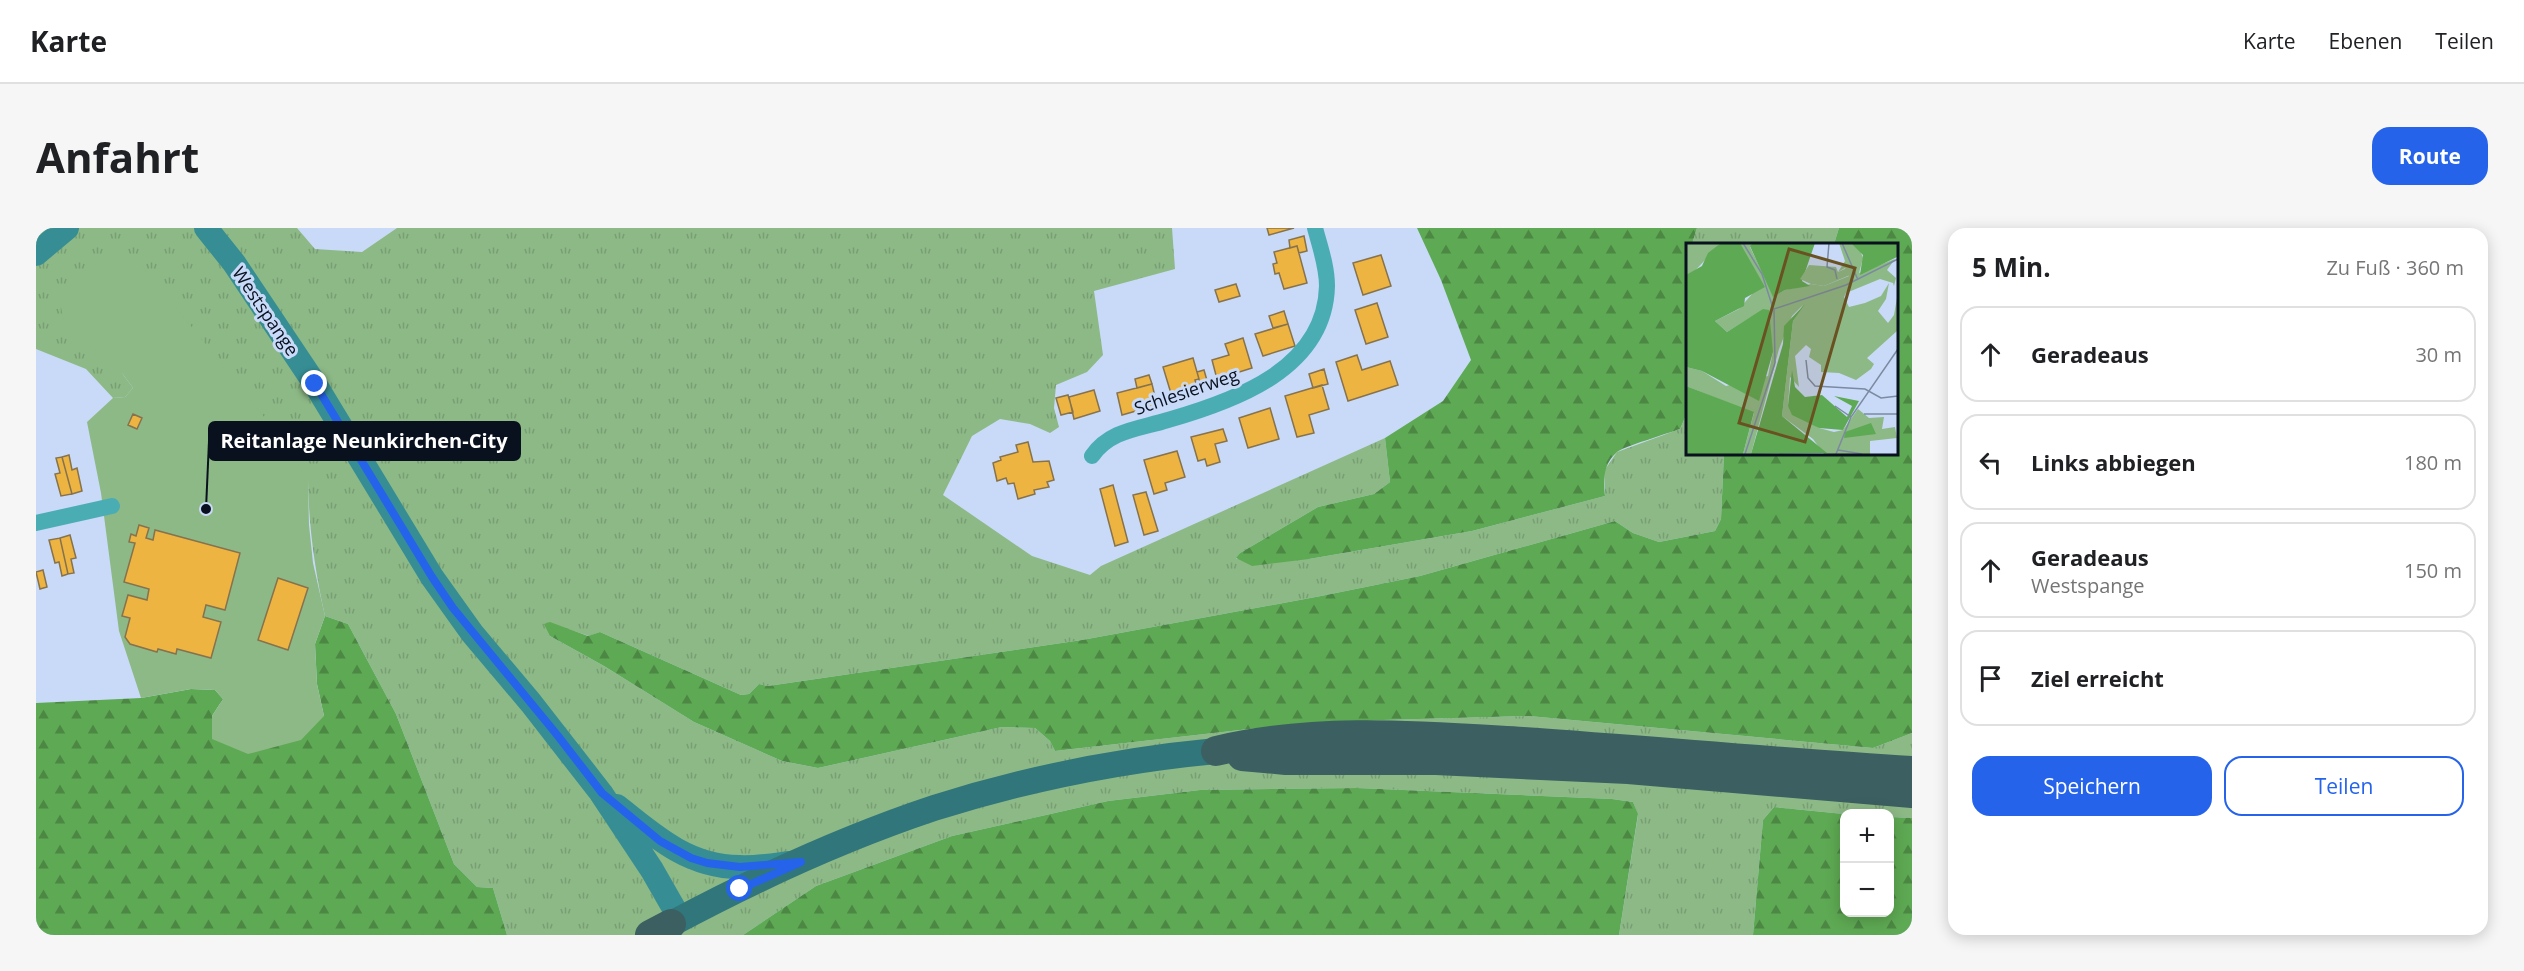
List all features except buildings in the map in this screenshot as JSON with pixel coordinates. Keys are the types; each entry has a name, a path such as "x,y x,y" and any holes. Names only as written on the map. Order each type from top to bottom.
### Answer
{"highway":[{"path":"1216,751 1244,744 1305,737 1436,737 1912,771"},
{"path":"1216,751 1264,759 1286,760 1436,760 1628,769 1912,793"}],"main road":[{"path":"36,254 67,228"},
{"name":"Westspange","path":"206,228 234,263 315,384 432,577 472,633 552,728 602,793"},
{"path":"602,793 624,829 667,926 801,862 913,816 995,791 1102,766 1155,757 1216,751"},
{"path":"602,793 660,841 691,858 707,863 740,867 801,862"}],"street":[{"name":"Schlesierweg","path":"1092,456 1109,437 1192,414 1236,397 1268,380 1292,362 1314,338 1322,316 1327,286 1324,260 1315,228"},
{"path":"36,523 112,506"}],"green space":[{"path":"36,228 297,228 315,249 362,252 397,228 1172,228 1175,269 1094,291 1103,355 1087,372 1056,385 1054,408 1059,427 1050,433 1030,424 1000,419 972,436 943,495 1032,556 1090,575 1101,566 1385,438 1390,482 1374,494 1318,507 1240,553 1236,559 1309,559 1472,531 1605,496 1604,471 1617,452 1680,429 1686,415 1686,454 1724,454 1721,519 1715,531 1659,542 1633,533 1615,521 1420,576 1321,596 1082,640 768,686 759,684 749,694 741,695 600,632 589,636 550,623 550,636 604,666 694,722 782,761 818,768 1002,727 1035,728 1050,741 1055,751 1249,729 1383,720 1529,716 1873,748 1912,733 1912,818 1894,817 1894,809 1840,809 1840,814 1774,807 1763,820 1753,935 1619,935 1638,815 1633,802 1612,799 1357,788 1200,790 1108,801 952,836 816,886 743,935 507,935 493,888 477,887 454,864 396,714 348,624 325,616 313,550 308,482 122,373 133,388 125,397 113,398 86,369 36,349"},
{"path":"1417,228 1697,228 1692,243 1686,243 1686,415 1680,429 1617,452 1607,467 1604,479 1605,496 1472,531 1309,559 1252,566 1236,558 1240,553 1318,507 1374,494 1390,482 1385,438 1443,401 1471,360 1441,280"},
{"path":"1697,228 1839,228 1834,243 1692,243"},
{"path":"1839,228 1912,228 1912,733 1873,748 1529,716 1383,720 1249,729 1055,751 1050,741 1035,728 1002,727 818,768 782,761 694,722 604,666 550,636 544,624 550,622 588,636 600,632 741,695 749,694 759,684 768,686 1082,640 1321,596 1420,576 1615,521 1633,533 1659,542 1715,531 1721,519 1724,454 1897,454 1897,243 1834,243"},
{"path":"126,255 141,264 289,448 308,482 313,563 325,616 315,644 317,684 324,716 301,740 248,754 212,739 212,716 223,699 215,690 191,689 141,698 119,631 101,493 87,422 113,398 125,397 133,388 122,373 64,323 60,302 87,270 104,260"},
{"path":"325,616 348,624 396,714 454,864 477,887 493,888 507,935 36,935 36,703 141,698 191,689 215,690 223,699 212,716 324,716 317,684 315,644"},
{"path":"1357,788 1612,799 1633,802 1638,814 1619,935 743,935 816,886 952,836 1108,801 1200,790"},
{"path":"1774,807 1840,814 1840,917 1894,917 1894,817 1912,818 1912,935 1753,935 1763,820"}],"place":[{"name":"Reitanlage Neunkirchen-City","path":"206,509"}],"route":[{"path":"315,384 453,608 602,793 660,841 691,858 707,863 740,867 801,862 740,889"}]}
